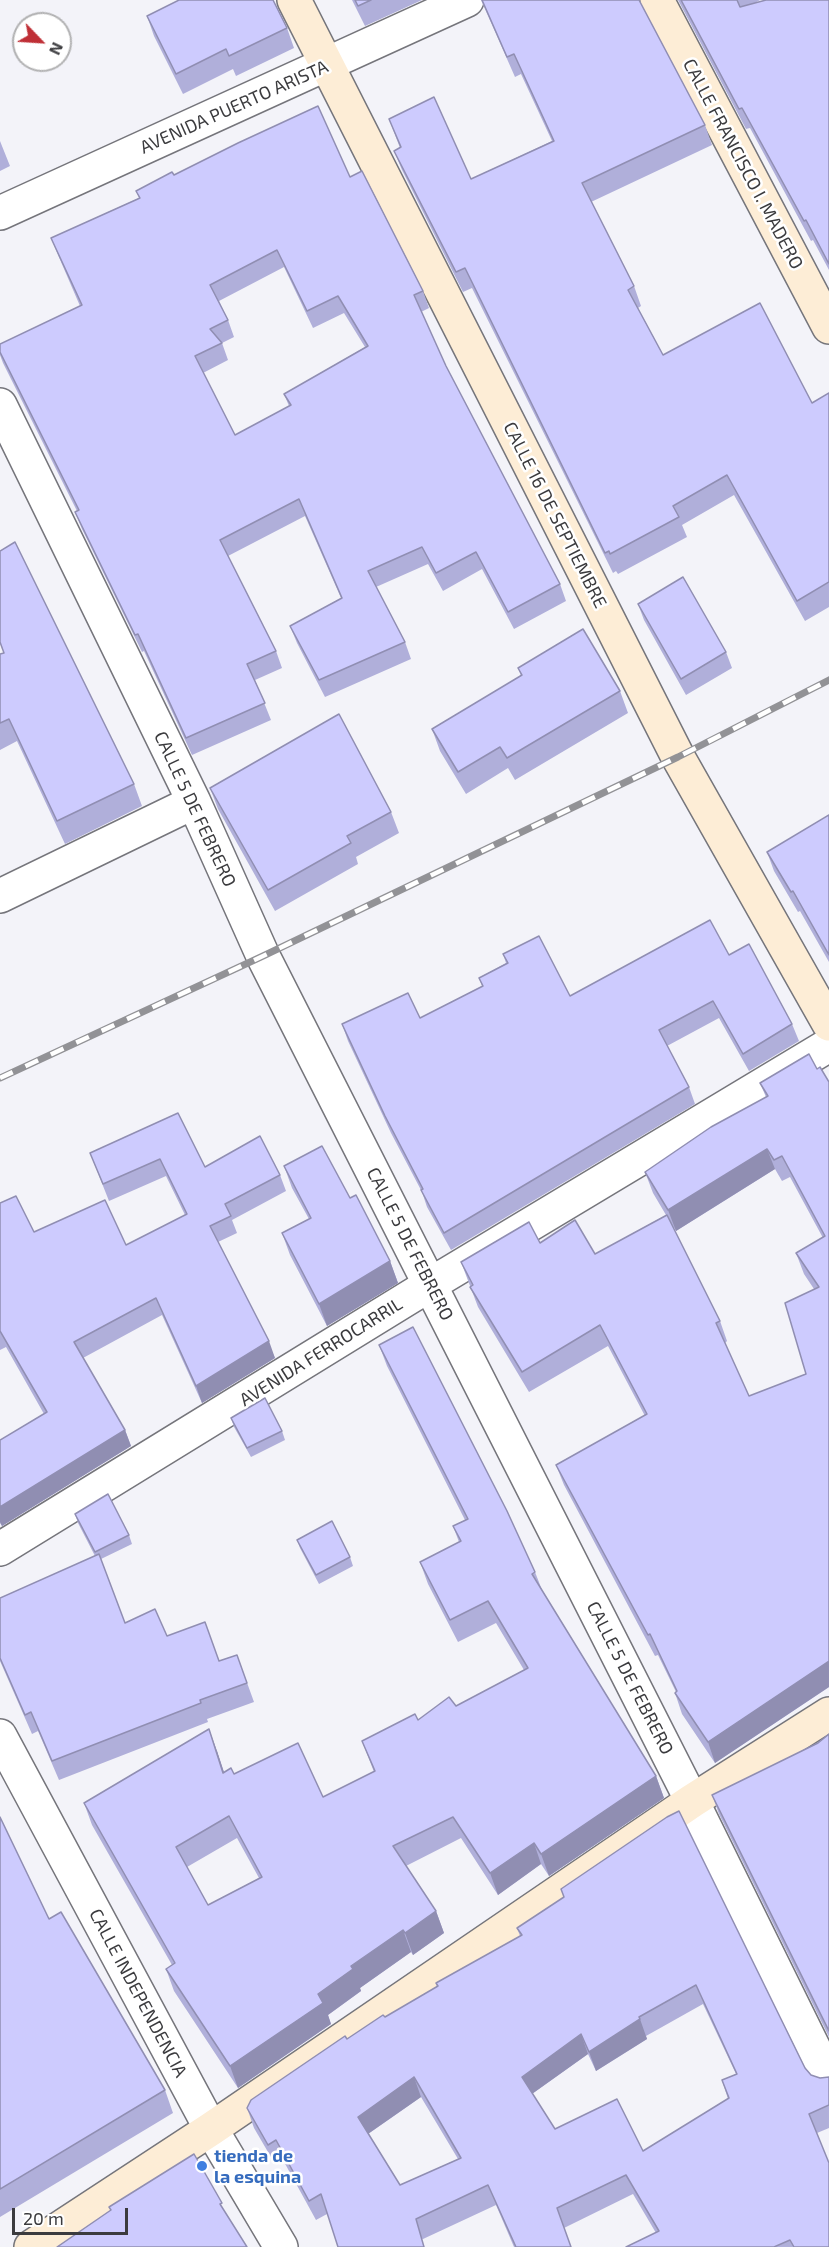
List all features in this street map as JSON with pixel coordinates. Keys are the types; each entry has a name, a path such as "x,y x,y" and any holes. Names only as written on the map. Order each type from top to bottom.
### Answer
{"main road":[{"name":"CALLE 16 DE SEPTIEMBRE","path":"294,0 678,757 829,1024"},
{"name":"CALLE FRANCISCO I. MADERO","path":"657,0 829,327"},
{"path":"31,2247 211,2129 692,1801 829,1714"}],"street":[{"name":"AVENIDA PUERTO ARISTA","path":"0,213 467,0"},
{"name":"CALLE 5 DE FEBRERO","path":"0,405 194,802 264,956 692,1801 829,2079"},
{"path":"0,896 194,802"},
{"name":"AVENIDA FERROCARRIL","path":"0,1549 431,1284 829,1045"},
{"name":"CALLE INDEPENDENCIA","path":"0,1736 211,2129 281,2247"}],"building":[{"path":"179,0 273,0 287,28 229,56 226,49 176,74 147,16"},
{"path":"355,0 371,0 358,6"},
{"path":"482,0 639,0 705,125 582,183 634,286 628,290 663,355 760,303 812,403 829,393 829,582 797,601 727,475 673,506 679,517 610,554 609,551 605,553 465,268 456,272 394,151 401,147 389,119 434,97 471,179 554,141 514,54 507,57"},
{"path":"681,0 737,0 740,7 766,0 829,0 829,264 742,108 739,109"},
{"path":"318,106 350,177 362,171 423,291 414,295 446,366 560,584 508,612 476,552 436,573 422,547 368,571 405,642 319,680 290,626 342,598 299,499 220,540 276,651 247,664 265,703 186,738 138,634 135,635 75,512 79,510 0,352 0,344 82,305 51,238 140,198 136,191 172,172 174,175","holes":["277,250 307,311 338,296 368,346 284,394 291,405 235,435 195,356 222,343 210,329 228,320 210,285"]},
{"path":"15,542 134,784 57,821 9,719 0,723 0,654 4,653 0,642 0,551"},
{"path":"683,577 726,652 681,679 638,604"},
{"path":"583,629 620,691 507,758 500,747 458,772 432,729 522,675 518,668"},
{"path":"339,714 391,812 347,836 351,843 268,890 210,788"},
{"path":"829,815 829,955 793,891 791,892 767,852"},
{"path":"710,920 729,955 749,944 792,1024 743,1054 713,1001 659,1030 689,1087 444,1233 421,1190 423,1189 385,1116 342,1024 408,993 420,1018 483,986 479,978 508,963 503,954 539,936 570,996"},
{"path":"809,1054 817,1069 820,1067 829,1082 829,1661 708,1742 675,1693 677,1691 650,1634 648,1635 556,1465 647,1414 600,1325 522,1372 470,1287 473,1285 461,1262 529,1222 540,1243 575,1220 595,1254 667,1215 720,1321 716,1323 749,1396 806,1374 785,1303 819,1287 796,1253 825,1236 782,1156 774,1160 767,1149 668,1210 645,1172 711,1127 768,1096 760,1083"},
{"path":"178,1113 205,1167 260,1136 280,1175 225,1204 231,1216 210,1226 269,1341 196,1386 156,1298 74,1342 125,1430 0,1507 0,1440 47,1412 0,1331 0,1203 16,1196 34,1232 105,1200 126,1245 187,1214 160,1159 103,1184 90,1153"},
{"path":"322,1146 350,1198 356,1195 390,1261 319,1304 282,1233 311,1218 284,1166"},
{"path":"413,1327 507,1511 535,1572 532,1574 656,1776 541,1854 534,1843 490,1873 453,1817 393,1846 436,1911 405,1933 403,1930 351,1966 353,1969 318,1994 323,2003 230,2066 166,1969 175,1963 84,1803 209,1729 223,1773 231,1768 234,1774 298,1743 323,1797 375,1771 362,1741 415,1714 418,1720 449,1697 456,1706 528,1668 488,1601 450,1620 420,1562 461,1541 453,1526 468,1519 379,1345","holes":["229,1816 262,1877 208,1905 176,1847"]},
{"path":"265,1398 282,1431 247,1448 231,1418"},
{"path":"108,1494 129,1535 95,1552 75,1514"},
{"path":"332,1521 350,1557 316,1575 297,1540"},
{"path":"99,1554 125,1623 155,1609 167,1636 205,1622 219,1661 237,1655 247,1683 52,1761 31,1712 25,1715 0,1658 0,1598"},
{"path":"829,1734 829,2031 712,1795 818,1743"},
{"path":"679,1811 805,2068 811,2075 820,2078 829,2077 829,2105 809,2114 829,2163 829,2247 794,2247 790,2240 774,2247 626,2247 659,2231 626,2175 557,2208 571,2247 516,2247 488,2185 416,2219 424,2247 338,2247 321,2194 309,2201 276,2140 268,2145 247,2108 251,2100 345,2036 347,2039 383,2015 385,2017 438,1986 436,1983 522,1935 517,1928 564,1897 561,1889","holes":["696,1985 737,2074 722,2080 729,2098 643,2151 617,2099 555,2129 522,2077 581,2034 589,2052 640,2019 639,2017","414,2077 461,2158 400,2185 358,2117"]},
{"path":"0,1817 49,1919 61,1912 165,2090 0,2189"},
{"path":"194,2154 222,2203 220,2204 247,2247 57,2247 111,2210 109,2207"}],"railway":[{"path":"0,1078 263,956 678,757 829,680"}],"place":[{"name":"tienda de la esquina","path":"202,2166"}]}
